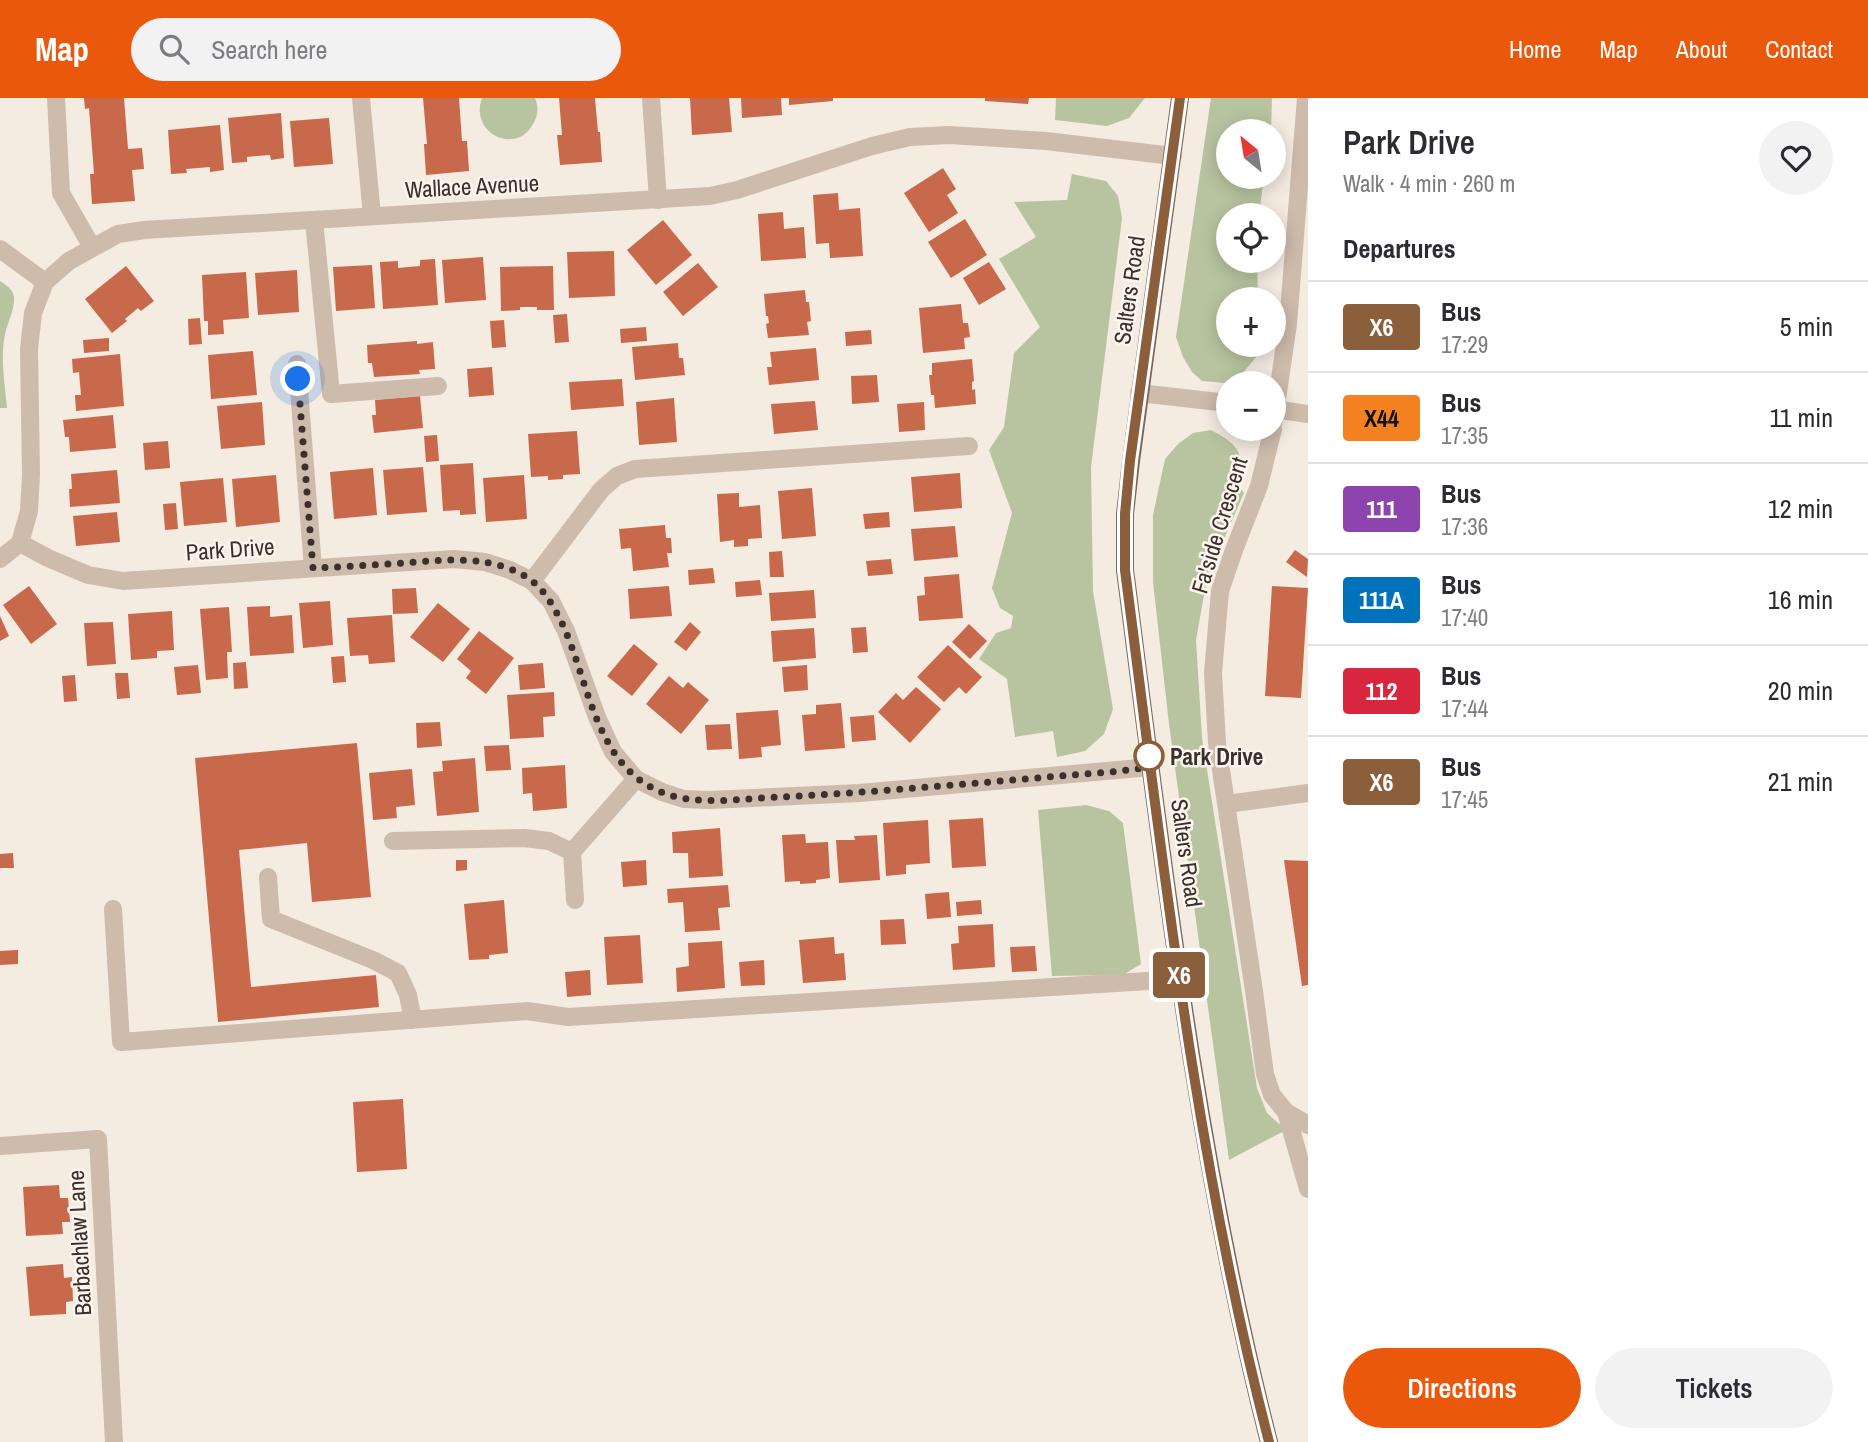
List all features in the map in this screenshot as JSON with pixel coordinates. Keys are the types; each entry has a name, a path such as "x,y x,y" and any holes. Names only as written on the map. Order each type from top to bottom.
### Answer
{"main road":[{"name":"Salters Road","path":"1180,98 1139,393 1125,514 1125,570 1180,979 1213,1187 1246,1351 1269,1442"}],"street":[{"path":"56,98 61,193 92,247"},
{"path":"361,98 372,216"},
{"path":"651,98 658,200"},
{"path":"1281,371 1288,324 1306,98"},
{"name":"Wallace Avenue","path":"20,543 29,511 29,349 33,313 45,282 69,261 118,234 314,219 710,196 737,190 872,146 910,137 949,135 1046,141 1173,156"},
{"path":"314,219 331,394 438,386"},
{"path":"0,250 45,282"},
{"path":"297,364 313,568"},
{"path":"1139,393 1216,403"},
{"path":"1286,413 1308,414"},
{"name":"Fa'side Crescent","path":"1270,441 1259,486 1220,591 1213,673 1217,743 1265,1074 1272,1095 1286,1112"},
{"path":"532,581 601,490 617,477 635,469 969,446"},
{"path":"0,559 20,543"},
{"name":"Park Drive","path":"20,543 88,575 122,581 454,559 485,562 510,570 532,581 551,601 566,631 597,718 613,752 636,779 684,799 860,793 1151,767"},
{"path":"575,900 572,852 636,779"},
{"path":"1227,804 1308,793"},
{"path":"393,841 524,838 549,841 572,852"},
{"path":"268,877 271,919 373,960 398,973 408,995 412,1020"},
{"path":"113,909 121,1042 527,1011 568,1017 1180,979"},
{"path":"1286,1112 1308,1125"},
{"path":"1286,1112 1308,1189"},
{"name":"Barbachlaw Lane","path":"0,1146 99,1139 114,1442"}],"green space":[{"path":"482,98 535,98 536,118 525,134 506,139 496,136 482,121"},
{"path":"1056,98 1145,98 1129,118 1107,126 1055,120"},
{"path":"1211,98 1272,98 1271,119 1216,119 1216,189 1262,189 1261,203 1216,203 1216,273 1257,273 1258,287 1216,287 1216,357 1256,357 1244,371 1216,371 1216,382 1202,381 1192,372 1183,357 1176,337"},
{"path":"1072,174 1106,181 1118,196 1122,218 1091,467 1093,591 1113,709 1104,734 1085,751 1057,757 1053,731 1015,737 1007,679 979,659 996,633 1011,628 1013,616 1000,608 992,588 1012,513 989,450 1004,427 1014,353 1040,327 999,259 1036,237 1014,202 1067,200"},
{"path":"0,281 11,290 14,297 3,353 7,408 0,408"},
{"path":"1211,430 1216,433 1216,441 1229,441 1240,458 1239,486 1244,493 1207,578 1196,640 1202,738 1257,1088 1267,1113 1286,1130 1229,1160 1169,724 1153,582 1153,515 1165,459 1178,444 1193,433"},
{"path":"1086,805 1109,811 1123,823 1141,964 1123,975 1052,976 1038,810"}],"building":[{"path":"84,98 124,98 128,149 142,148 144,169 132,170 135,201 92,204 90,174 94,174 89,108 85,109"},
{"path":"423,98 459,98 462,141 467,141 469,171 426,175 424,144 427,144"},
{"path":"559,98 595,98 602,162 560,165 557,135 562,135"},
{"path":"690,98 729,98 732,132 692,135"},
{"path":"741,98 781,98 782,115 742,118"},
{"path":"789,98 833,98 833,101 789,105"},
{"path":"985,98 1029,98 1028,104 985,101"},
{"path":"281,113 284,158 271,160 270,155 257,156 247,157 247,162 232,163 228,118"},
{"path":"329,118 333,164 294,167 290,121"},
{"path":"220,125 224,170 210,172 210,167 186,169 187,173 171,174 168,130"},
{"path":"943,168 956,189 947,195 958,213 929,232 904,193"},
{"path":"838,193 839,210 860,208 863,256 830,258 829,243 816,244 813,195"},
{"path":"783,212 784,229 804,227 806,258 761,261 758,214"},
{"path":"965,219 987,255 951,278 928,242"},
{"path":"663,220 692,255 656,285 627,250"},
{"path":"614,251 615,296 569,298 567,252"},
{"path":"483,257 486,300 445,303 442,260"},
{"path":"435,259 438,305 383,309 380,262 398,261 398,268 420,266 420,260"},
{"path":"989,262 1006,289 979,305 963,278"},
{"path":"698,263 718,287 683,316 663,292"},
{"path":"372,265 375,308 336,311 333,267"},
{"path":"126,266 154,301 141,311 138,308 112,333 85,299"},
{"path":"553,266 554,310 520,307 520,310 501,311 500,267"},
{"path":"297,270 299,312 258,315 255,273"},
{"path":"246,272 249,318 223,320 224,334 208,335 208,321 204,321 202,275"},
{"path":"805,290 811,321 807,322 809,335 768,338 766,324 769,323 764,294"},
{"path":"961,304 963,323 968,323 970,337 964,338 965,349 923,353 919,308"},
{"path":"567,314 569,342 555,343 553,315"},
{"path":"200,318 202,344 189,345 188,319"},
{"path":"504,320 506,347 492,348 490,321"},
{"path":"646,327 647,341 621,343 620,329"},
{"path":"871,330 872,344 846,346 845,332"},
{"path":"109,338 109,351 84,353 83,340"},
{"path":"417,341 417,344 433,342 435,369 419,370 420,374 374,377 372,363 368,363 367,345"},
{"path":"678,343 679,358 683,358 685,375 635,380 632,347"},
{"path":"816,348 819,380 769,385 767,367 772,367 770,352"},
{"path":"253,351 257,395 211,399 208,355"},
{"path":"120,354 124,406 76,411 75,395 81,395 79,372 73,373 72,359"},
{"path":"972,359 972,390 975,389 976,404 935,408 929,375 932,375 932,363"},
{"path":"492,367 494,395 469,397 467,369"},
{"path":"877,375 879,402 852,404 851,376"},
{"path":"622,379 624,406 571,410 569,382"},
{"path":"420,396 423,428 374,433 372,415 376,415 375,400"},
{"path":"674,398 677,442 639,445 636,402"},
{"path":"815,401 818,430 774,434 771,404"},
{"path":"262,402 265,445 221,449 217,406"},
{"path":"924,402 925,430 899,432 897,404"},
{"path":"113,415 116,448 70,452 69,437 65,437 63,420"},
{"path":"577,431 580,474 563,475 563,479 548,480 548,476 531,477 528,434"},
{"path":"437,435 439,461 426,462 424,436"},
{"path":"168,441 170,468 145,470 143,443"},
{"path":"473,463 476,514 460,515 460,510 443,511 440,465"},
{"path":"423,467 427,512 387,515 383,470"},
{"path":"373,468 377,515 334,519 330,472"},
{"path":"117,470 120,503 70,507 71,474"},
{"path":"960,473 962,508 914,512 911,477"},
{"path":"276,475 280,522 236,527 232,479"},
{"path":"524,475 527,519 486,522 483,478"},
{"path":"223,478 227,522 184,526 180,482"},
{"path":"812,488 816,536 782,539 778,491"},
{"path":"739,493 739,507 760,505 762,538 748,539 748,546 734,547 734,540 720,542 717,494"},
{"path":"176,503 178,529 165,530 163,504"},
{"path":"117,512 120,542 76,546 73,516"},
{"path":"889,512 890,527 865,529 863,514"},
{"path":"665,525 666,538 671,538 672,553 667,553 669,567 633,571 631,548 621,549 619,529"},
{"path":"955,526 958,557 914,561 911,529"},
{"path":"1295,550 1308,559 1307,577 1286,562"},
{"path":"782,551 784,577 770,577 769,552"},
{"path":"891,559 893,574 868,576 866,561"},
{"path":"713,568 715,583 689,585 688,570"},
{"path":"959,574 963,618 919,621 917,596 925,595 924,577"},
{"path":"760,580 762,595 736,597 735,582"},
{"path":"29,586 57,624 31,644 3,605"},
{"path":"669,586 672,616 630,619 628,589"},
{"path":"1272,586 1308,588 1301,698 1265,696"},
{"path":"416,588 418,613 393,614 392,589"},
{"path":"814,590 816,618 771,621 769,593"},
{"path":"330,601 333,645 303,648 299,603"},
{"path":"438,603 470,629 443,662 410,637"},
{"path":"270,606 270,617 292,615 294,653 250,656 247,607"},
{"path":"229,607 232,652 227,652 228,678 206,680 200,609"},
{"path":"172,611 174,650 157,651 157,658 131,660 128,614"},
{"path":"392,615 395,662 369,664 368,655 350,656 347,618"},
{"path":"0,616 9,636 0,641"},
{"path":"113,622 116,664 87,666 84,623"},
{"path":"690,622 701,632 686,651 674,642"},
{"path":"969,624 987,641 970,659 952,642"},
{"path":"866,627 868,652 853,653 851,628"},
{"path":"814,628 816,658 773,662 771,631"},
{"path":"479,631 514,658 486,694 466,678 471,671 457,659"},
{"path":"634,644 658,664 632,696 607,676"},
{"path":"948,645 982,677 966,694 959,687 944,702 917,677"},
{"path":"344,656 346,682 333,683 331,657"},
{"path":"246,662 248,688 234,689 233,663"},
{"path":"543,663 545,688 520,690 518,665"},
{"path":"198,665 201,693 177,695 174,667"},
{"path":"807,665 808,690 784,692 782,667"},
{"path":"115,673 128,673 130,698 117,699"},
{"path":"75,675 77,701 64,702 62,676"},
{"path":"669,676 683,688 688,682 709,700 681,734 646,704"},
{"path":"916,687 941,709 910,743 878,712 896,693 903,700"},
{"path":"554,692 555,716 543,717 544,737 510,739 507,695"},
{"path":"841,703 845,748 805,751 802,715 816,714 816,705"},
{"path":"778,710 781,745 761,747 762,757 739,759 736,713"},
{"path":"874,715 876,740 852,742 850,717"},
{"path":"440,722 442,746 417,748 416,723"},
{"path":"730,724 732,749 707,750 705,725"},
{"path":"357,743 371,897 312,902 307,843 239,850 251,987 376,975 379,1007 218,1022 195,758"},
{"path":"509,745 511,770 486,771 484,746"},
{"path":"475,758 479,812 437,816 433,772 443,771 442,761"},
{"path":"565,765 567,808 533,811 532,793 523,794 522,768"},
{"path":"412,769 415,805 396,807 397,818 373,820 369,773"},
{"path":"983,818 986,866 952,868 949,820"},
{"path":"928,820 930,863 906,865 906,874 886,876 883,823"},
{"path":"720,828 723,876 689,878 688,853 673,853 672,832"},
{"path":"805,834 806,843 828,842 830,878 816,880 816,883 785,882 782,835"},
{"path":"877,835 880,880 839,883 836,840 855,840 854,836"},
{"path":"13,853 14,868 0,868 0,854"},
{"path":"456,860 467,860 467,870 456,871"},
{"path":"646,860 647,885 623,887 621,862"},
{"path":"1284,860 1308,861 1308,985 1302,986"},
{"path":"728,885 730,907 718,908 720,930 685,932 683,902 668,903 667,889"},
{"path":"949,892 951,917 927,919 925,894"},
{"path":"504,900 508,953 489,955 489,959 469,960 464,904"},
{"path":"981,900 982,914 957,916 956,902"},
{"path":"904,919 906,944 881,945 880,920"},
{"path":"993,924 995,967 953,970 951,944 959,943 958,926"},
{"path":"640,935 643,983 607,985 604,937"},
{"path":"834,937 835,954 844,953 846,980 803,983 799,940"},
{"path":"722,941 725,988 677,992 676,968 689,966 688,943"},
{"path":"1035,946 1037,971 1012,972 1010,947"},
{"path":"18,950 18,964 0,965 0,951"},
{"path":"764,960 765,985 741,986 739,962"},
{"path":"590,970 591,995 567,997 565,972"},
{"path":"403,1099 407,1169 357,1172 353,1102"},
{"path":"59,1185 60,1198 68,1198 69,1209 70,1222 62,1222 63,1234 26,1236 23,1187"},
{"path":"63,1264 64,1278 72,1277 73,1301 66,1302 66,1314 30,1316 26,1267"}],"bus line":[{"name":"X6","path":"1180,98 1130,461 1125,514 1125,570 1180,979 1213,1187 1246,1351 1269,1442"}],"place":[{"name":"Park Drive","path":"1149,756"}],"route":[{"path":"298,379 313,568 454,559 485,562 532,581 551,601 566,631 597,718 613,752 636,779 662,792 684,799 710,800 860,793 1121,771 1151,767 1149,756"}]}
